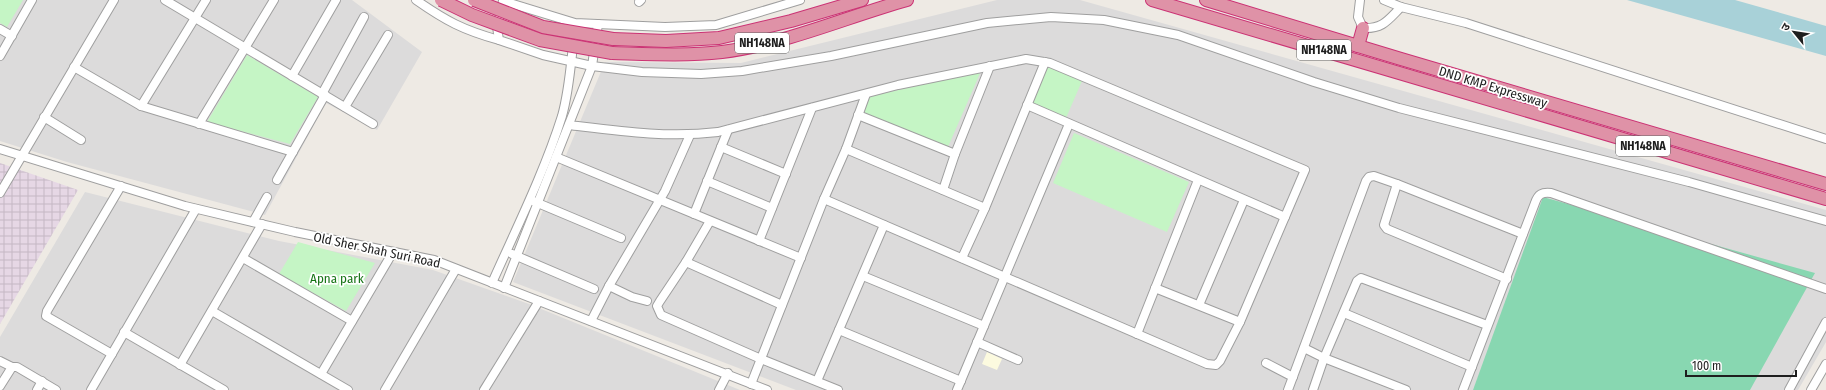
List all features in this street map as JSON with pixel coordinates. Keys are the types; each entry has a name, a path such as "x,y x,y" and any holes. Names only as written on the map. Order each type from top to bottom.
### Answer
{"highway":[{"name":"NH148NA","path":"441,0 472,15 540,40 612,53 668,55 723,52 794,36 870,10 907,0"},
{"name":"NH148NA","path":"474,0 543,27 614,39 666,41 719,38 791,21 862,0"},
{"name":"DND KMP Expressway","path":"1152,0 1826,199"},
{"name":"DND KMP Expressway","path":"1206,0 1826,184"},
{"path":"1358,46 1363,28"}],"street":[{"path":"0,56 32,0"},
{"path":"0,193 114,0"},
{"path":"165,0 373,124"},
{"path":"140,106 206,0"},
{"path":"199,124 274,0"},
{"path":"292,76 336,0"},
{"path":"416,0 443,19 470,32 543,55 592,66 642,72 701,74 742,71 831,56 987,23 1051,17 1104,20 1178,35 1314,82 1399,108 1689,182 1826,221"},
{"path":"499,40 497,27 502,0 575,23 665,27 716,25 800,0"},
{"path":"1360,0 1358,17 1363,28 1373,29 1382,26 1401,7"},
{"path":"1384,0 1401,7 1466,23 1826,139"},
{"path":"277,180 364,17"},
{"path":"492,283 529,199 562,116 571,61 575,23"},
{"path":"504,288 592,66 598,24"},
{"path":"0,29 12,36"},
{"path":"345,108 388,34"},
{"path":"569,125 630,133 690,136 728,130 866,94 1026,59 1045,62 1305,170 1240,322 1220,361 1216,365 1207,364 824,199"},
{"path":"962,258 985,208 1026,105 1045,62"},
{"path":"943,190 955,154 990,66"},
{"path":"74,68 140,106 293,152"},
{"path":"751,384 824,199 846,149 866,94"},
{"path":"1026,105 1285,217"},
{"path":"759,241 812,108"},
{"path":"858,115 955,154"},
{"path":"44,118 81,140"},
{"path":"957,390 1069,124"},
{"path":"694,214 728,130"},
{"path":"591,321 609,286 660,201 690,136"},
{"path":"721,147 786,174"},
{"name":"Old Sher Shah Suri Road","path":"0,149 196,209 434,260 767,390"},
{"path":"846,149 985,208"},
{"path":"556,157 801,258"},
{"path":"1288,390 1366,180 1369,176 1374,176 1397,184 1523,234"},
{"path":"1137,334 1198,180"},
{"path":"707,181 772,208"},
{"path":"1397,184 1384,225 1387,229 1507,279"},
{"path":"112,354 46,316 47,311 121,186"},
{"path":"1463,390 1487,325 1507,279 1537,197 1544,192 1551,193 1826,289"},
{"path":"253,222 267,197"},
{"path":"529,199 621,238"},
{"path":"1199,306 1244,200"},
{"path":"94,389 124,332 196,209"},
{"path":"710,221 686,262 657,306 661,315 761,359 838,390"},
{"path":"180,365 262,224"},
{"path":"817,381 884,225"},
{"path":"506,251 594,289"},
{"path":"321,374 393,252"},
{"path":"243,258 352,321"},
{"path":"686,262 782,305"},
{"path":"385,390 456,269"},
{"path":"862,276 984,326"},
{"path":"1313,390 1324,358 1357,282 1361,278 1487,325"},
{"path":"609,286 632,297 647,301"},
{"path":"1155,288 1240,322"},
{"path":"484,390 539,301"},
{"path":"212,311 348,390"},
{"path":"1344,313 1472,367"},
{"path":"1789,390 1826,322"},
{"path":"839,330 961,380"},
{"path":"124,332 224,390"},
{"path":"977,342 1018,360"},
{"path":"1304,348 1324,358 1406,390"},
{"path":"0,361 12,367 17,367 56,390"},
{"path":"1266,363 1293,377"},
{"path":"1811,390 1826,364"},
{"path":"0,386 12,367"},
{"path":"719,390 728,374"},
{"path":"37,390 42,381"}],"shaded area":[{"path":"0,0 352,0 422,52 377,130 326,103 265,215 67,162 0,141"},
{"path":"997,0 1080,0 1826,210 1826,342 1798,390 796,390 513,282 605,62 741,63"},
{"path":"0,163 78,190 0,324"},
{"path":"85,192 279,241 433,270 529,304 740,390 0,390 0,337"},
{"path":"987,352 1002,359 997,370 982,364"}],"green space":[{"path":"0,0 23,0 7,27 0,23"},
{"path":"247,55 318,97 290,144 207,122"},
{"path":"1048,66 1082,81 1066,118 1032,103"},
{"path":"981,71 948,147 862,113 868,97"},
{"path":"1074,133 1189,182 1167,232 1053,183"},
{"path":"1543,197 1815,273 1750,390 1473,390"},
{"name":"Apna park","path":"298,242 375,263 346,311 279,274"}],"water":[{"path":"1627,0 1735,0 1826,26 1826,56"}]}
